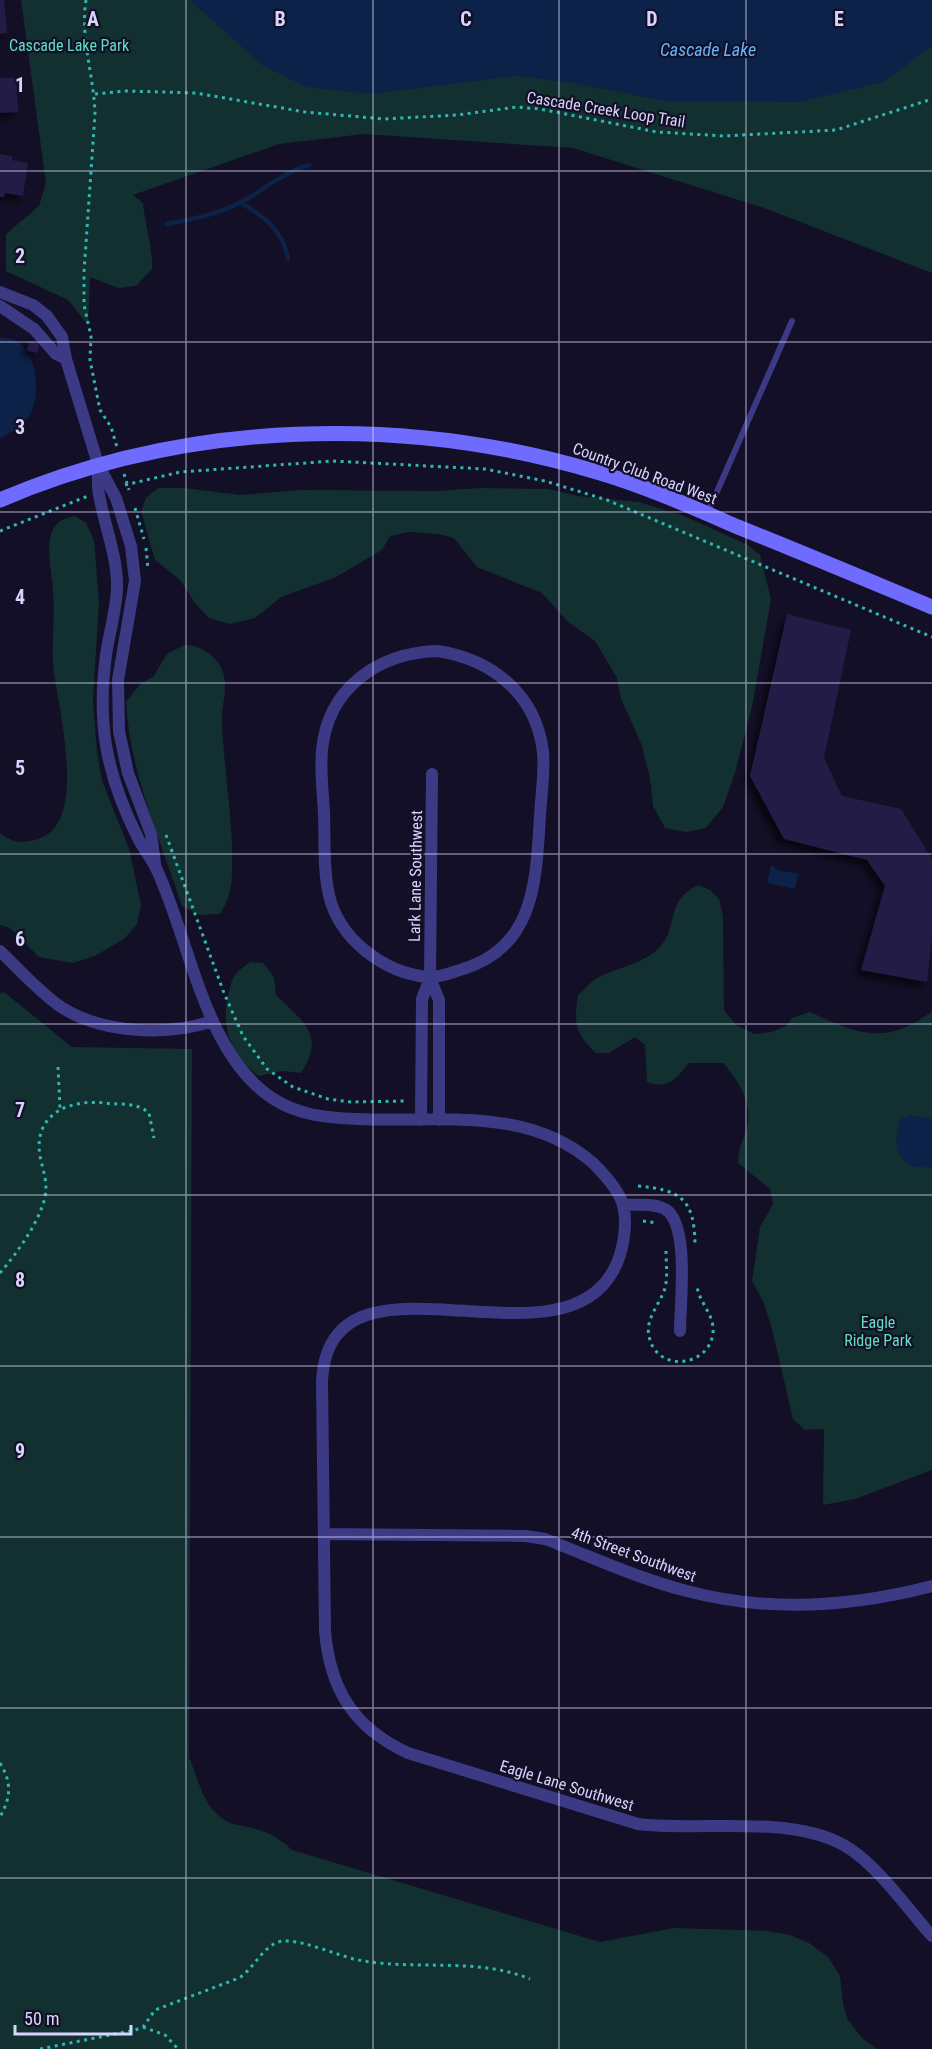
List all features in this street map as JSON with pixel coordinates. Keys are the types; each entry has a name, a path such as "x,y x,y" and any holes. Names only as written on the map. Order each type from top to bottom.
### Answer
{"main road":[{"name":"Country Club Road West","path":"0,500 98,464 195,445 274,436 351,433 428,438 496,448 570,464 630,483 932,607"}],"street":[{"path":"0,292 21,298 47,316 63,337 66,359 98,464 116,498 134,563 134,599 118,680 119,731 128,773 151,834 156,867 224,1046 238,1067 269,1097 288,1108 314,1115 341,1118 501,1122 524,1126 567,1143 608,1179 623,1205 655,1206 666,1210 674,1218 681,1242 680,1330"},
{"path":"0,306 34,329 56,354 66,359"},
{"path":"98,464 98,492 117,578 116,603 104,675 103,721 106,745 114,779 137,839 156,867"},
{"path":"437,651 458,654 482,663 517,691 535,720 543,755 537,874 531,900 521,924 511,938 483,962 430,978 407,972 365,952 352,939 332,908 326,874 322,752 331,713 354,681 374,666 395,657 417,652 437,651"},
{"name":"Lark Lane Southwest","path":"421,1120 422,999 430,978 432,774"},
{"path":"0,951 38,989 82,1018 106,1025 141,1029 177,1029 213,1021"},
{"name":"Lark Lane Southwest","path":"430,978 440,1000 439,1120"},
{"name":"Eagle Lane Southwest","path":"623,1205 622,1246 616,1266 606,1284 591,1297 573,1307 530,1312 374,1312 347,1323 336,1333 323,1362 325,1631 331,1671 356,1715 385,1742 408,1753 638,1824 676,1828 786,1828 820,1834 849,1848 863,1859 932,1936"},
{"name":"4th Street Southwest","path":"324,1534 526,1536 545,1539 685,1591 716,1598 763,1604 855,1603 932,1586"}],"lane":[{"path":"707,514 792,321"}],"path":[{"path":"86,0 86,39 94,94 84,305 91,336 90,360 100,410 111,427 130,494"},
{"name":"Cascade Creek Loop Trail","path":"94,94 126,91 196,93 305,112 384,119 457,116 517,107 540,109 657,132 724,136 836,130 932,99"},
{"path":"127,484 180,472 333,461 485,469 545,481 607,500 932,637"},
{"path":"0,531 78,499"},
{"path":"133,503 143,531 148,571"},
{"path":"163,827 224,993 243,1036 267,1070 292,1087 328,1099 351,1102 421,1101"},
{"path":"58,1067 60,1108"},
{"path":"0,1273 21,1244 42,1206 46,1185 40,1156 40,1135 49,1116 60,1108 87,1102 143,1108 149,1113 154,1138"},
{"path":"0,1763 9,1782 10,1793 0,1816"},
{"path":"41,2049 120,2034 143,2027 155,2010 239,1978 250,1971 268,1948 285,1941 365,1961 481,1968 511,1972 530,1979"},
{"path":"143,2027 165,2036 178,2049"}],"green space":[{"name":"Cascade Lake Park","path":"21,0 932,0 932,273 767,209 573,148 364,134 279,144 133,195 143,203 152,269 136,286 118,288 90,277 88,325 68,300 6,271 6,234 39,206 46,183"},
{"path":"158,488 184,488 240,495 301,490 548,489 578,496 639,502 684,516 748,545 760,555 771,599 752,707 735,773 723,807 706,828 686,832 665,828 653,806 650,778 641,743 621,699 617,678 595,641 568,622 542,593 477,567 454,538 439,534 408,532 390,536 382,550 334,578 281,597 255,618 230,624 209,618 195,603 180,580 155,560 141,511 146,498"},
{"path":"75,516 86,523 94,540 99,602 93,700 97,752 102,780 129,849 141,905 137,924 124,939 95,956 73,963 39,957 10,928 0,925 0,833 18,842 38,839 54,828 63,810 67,787 66,760 53,663 54,599 49,549 55,526 61,520"},
{"path":"184,645 202,649 213,656 224,678 222,718 232,871 229,894 220,914 200,915 182,906 147,806 133,754 129,728 126,702 141,683 153,677 167,654"},
{"name":"Eagle Ridge Park","path":"698,885 710,890 719,899 723,916 724,1010 736,1025 754,1034 771,1032 786,1026 792,1018 810,1012 857,1031 885,1033 915,1023 931,1012 932,1006 932,1470 855,1499 823,1505 824,1429 805,1430 793,1419 772,1329 763,1301 752,1281 760,1227 773,1204 770,1189 738,1163 748,1118 746,1101 739,1084 723,1063 689,1063 671,1081 661,1085 647,1082 645,1045 635,1037 609,1053 596,1053 583,1039 577,1027 578,995 599,977 638,962 658,949 669,933 680,899"},
{"path":"250,962 263,963 274,977 276,995 308,1029 312,1048 301,1073 283,1071 259,1076 241,1060 230,1041 226,1008 230,987 237,972"},
{"path":"4,992 72,1047 192,1049 189,1757 204,1796 212,1809 226,1821 269,1834 292,1850 600,1942 674,1928 768,1931 790,1935 809,1943 828,1957 840,1976 843,2004 848,2020 862,2038 877,2049 0,2049 0,993"}],"water":[{"name":"Cascade Lake","path":"190,0 932,0 932,46 883,82 799,102 665,101 572,83 516,76 371,94 306,87 262,65"},
{"path":"0,337 16,341 25,349 34,370 36,394 30,415 24,423 0,439"},
{"path":"771,865 778,870 798,874 795,889 767,883"},
{"path":"911,1115 932,1119 932,1167 912,1166 899,1152 896,1138 900,1119"}],"building":[{"path":"0,0 4,0 7,33 0,34"},
{"path":"0,78 16,78 18,112 0,113"},
{"path":"0,154 12,156 12,160 28,163 23,196 5,193 4,197 0,197"},
{"path":"29,341 39,343 38,353 27,351"},
{"path":"787,614 851,630 824,758 842,796 901,809 932,859 932,935 927,982 861,970 885,886 867,860 784,839 750,776"}],"waterway":[{"path":"167,224 198,218 228,208 247,199 284,175 309,165"},
{"path":"240,202 257,213 277,232 286,249 288,259"}]}
